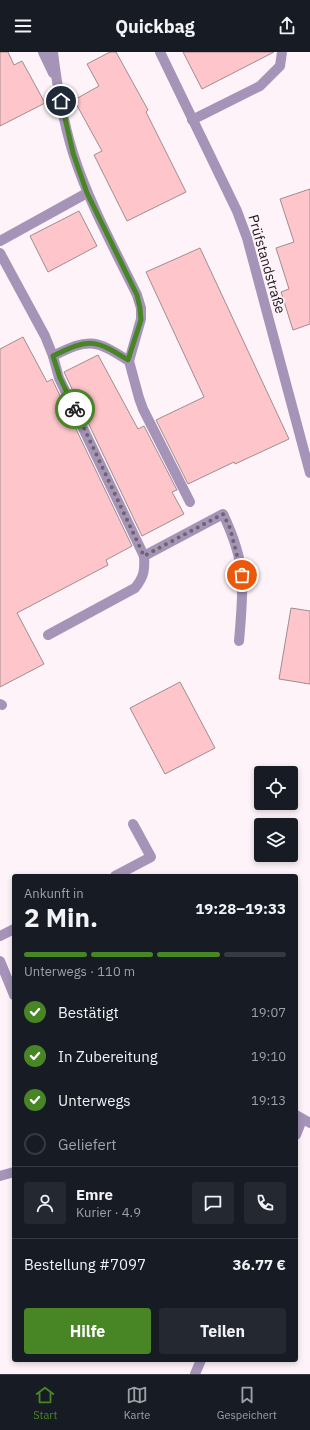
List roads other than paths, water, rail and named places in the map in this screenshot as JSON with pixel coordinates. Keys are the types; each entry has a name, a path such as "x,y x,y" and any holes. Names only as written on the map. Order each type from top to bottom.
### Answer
{"lane":[{"path":"43,52 57,80"},
{"path":"53,52 63,112 73,153 87,193 137,295 141,320 128,360 139,398 143,409 190,502"},
{"name":"Prüfstandstraße","path":"160,52 237,211 247,238 310,473"},
{"path":"192,120 260,86 280,66 282,52"},
{"path":"0,241 87,193"},
{"path":"0,253 45,336 60,378 144,556 145,568 142,580 135,588 48,635"},
{"path":"53,356 72,346 87,343 108,347 128,360"},
{"path":"144,556 223,514 230,528 242,575 242,610 239,641"},
{"path":"119,874 151,857 133,824"},
{"path":"0,936 12,930"},
{"path":"0,961 12,983"},
{"path":"298,1130 303,1119"},
{"path":"0,1176 12,1173"},
{"path":"195,1374 200,1362"}]}
